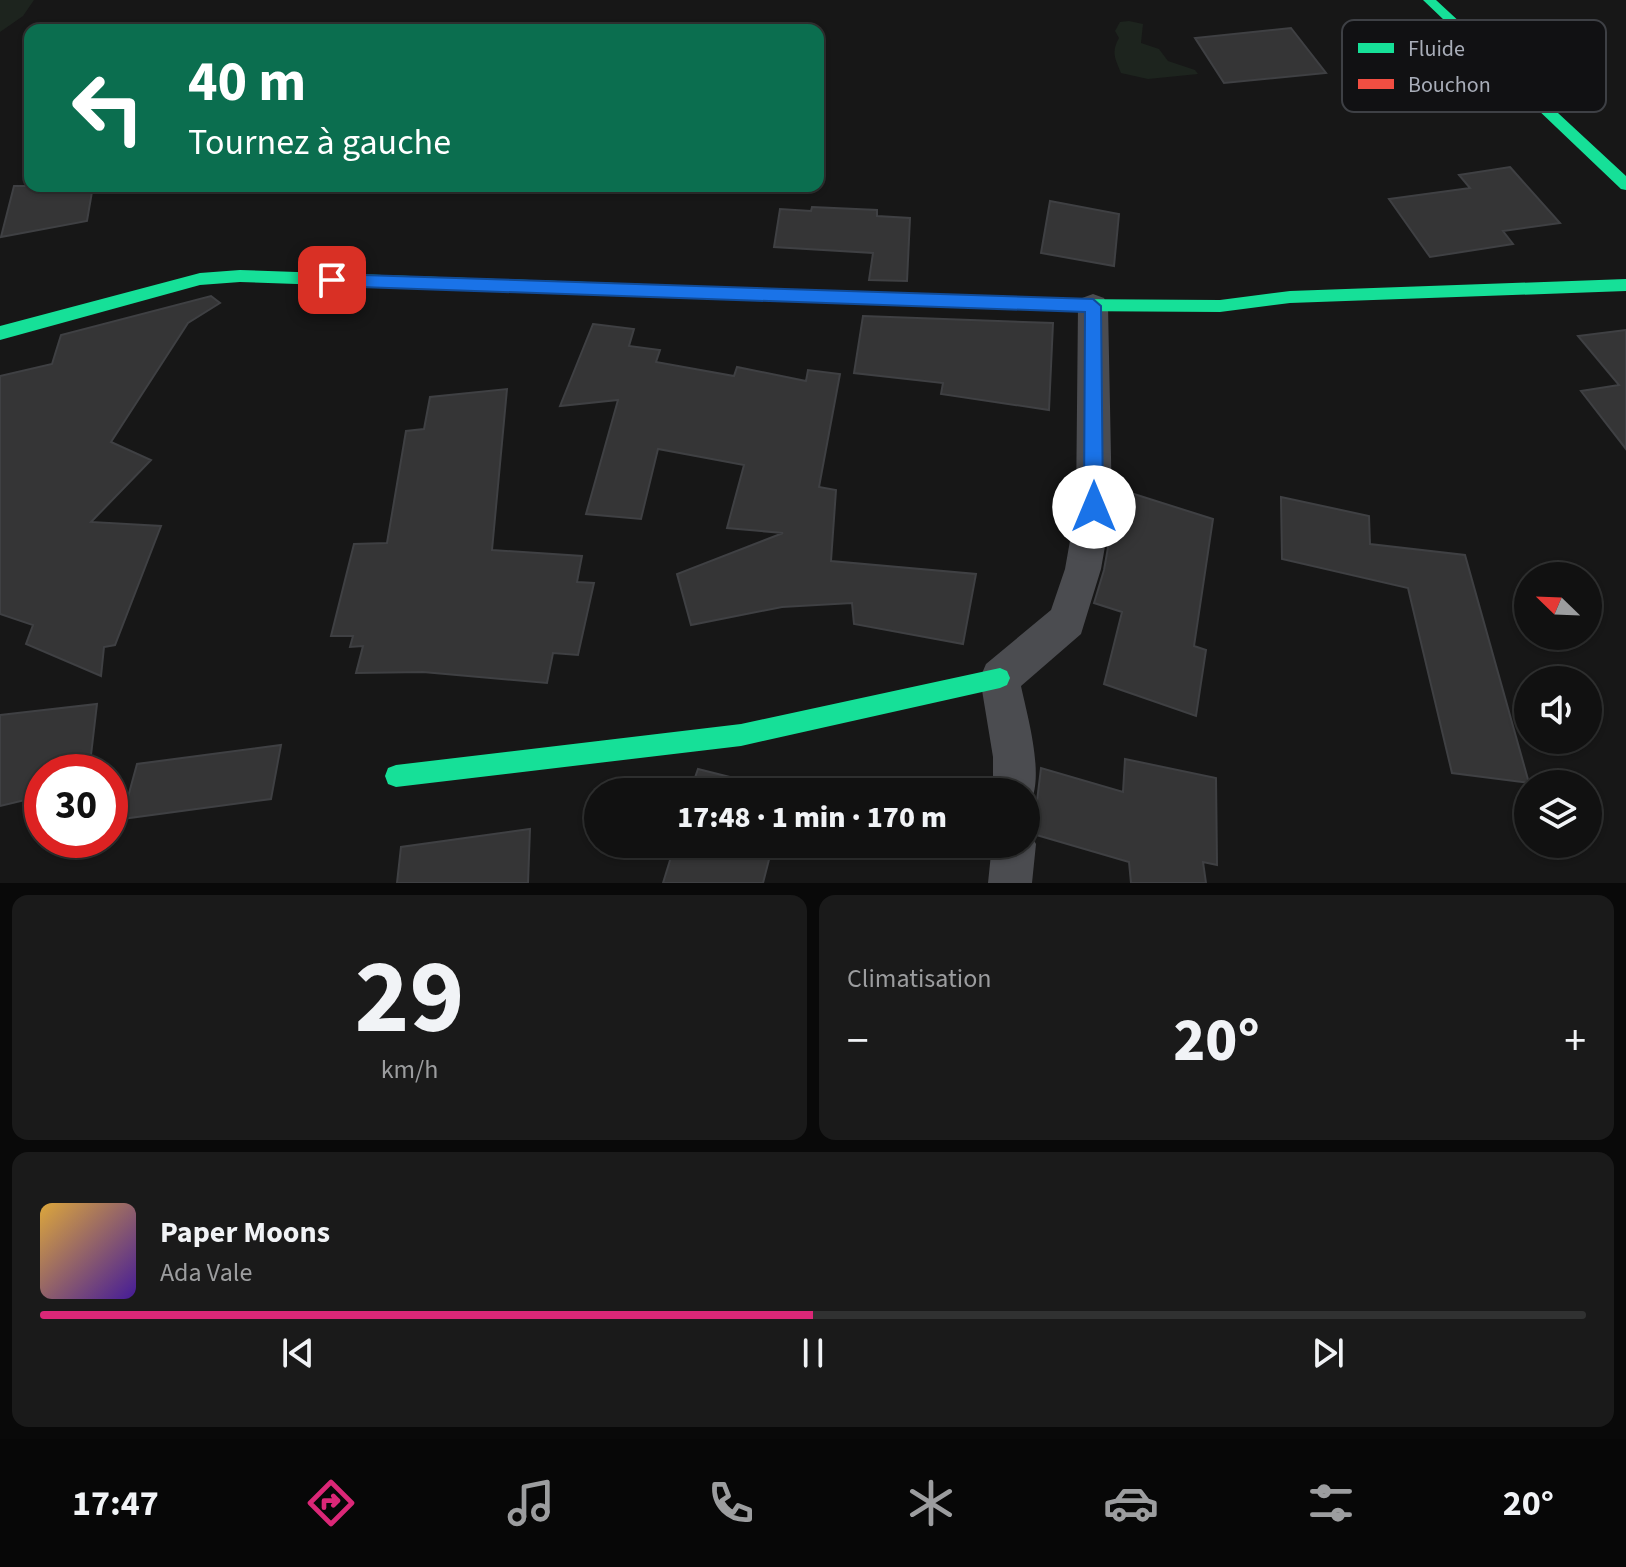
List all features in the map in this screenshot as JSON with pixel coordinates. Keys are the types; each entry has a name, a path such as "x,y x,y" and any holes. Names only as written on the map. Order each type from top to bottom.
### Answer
{"street":[{"path":"1429,0 1450,20"},
{"path":"1548,112 1626,185"},
{"path":"0,333 200,279 240,276 1093,306 1220,306 1290,297 1626,285"},
{"path":"396,776 741,735 1000,678 1067,621 1083,569 1094,507 1093,306"},
{"path":"1000,678 1014,757 1014,778"},
{"path":"1010,883 1013,858"}],"shaded area":[{"path":"0,0 34,0 23,16 0,32"},
{"path":"1120,22 1143,24 1141,43 1159,49 1168,61 1195,70 1198,74 1148,79 1121,73 1115,56 1119,38 1115,31"}],"building":[{"path":"1291,28 1326,73 1224,83 1195,38"},
{"path":"1510,167 1560,223 1503,231 1513,244 1430,257 1389,199 1470,188 1459,175"},
{"path":"14,186 24,186 24,192 92,192 87,221 1,237"},
{"path":"1050,201 1119,214 1114,266 1041,253"},
{"path":"812,207 877,210 877,216 910,218 907,281 869,280 873,253 774,247 780,209 811,211"},
{"path":"211,296 220,303 188,323 111,442 151,460 91,522 161,526 115,645 104,647 101,676 26,644 33,625 0,614 0,376 52,364 61,335"},
{"path":"863,316 1053,323 1049,410 941,394 943,383 854,373"},
{"path":"593,324 634,329 629,346 660,350 656,362 734,376 737,367 806,381 808,370 840,374 819,487 836,490 831,561 976,574 963,644 854,624 852,603 782,607 691,625 677,574 783,533 727,528 744,465 658,449 641,519 586,514 618,400 560,406"},
{"path":"1626,330 1626,449 1581,391 1619,385 1578,336"},
{"path":"507,389 492,550 582,556 577,582 594,583 578,655 553,653 547,683 423,672 356,673 363,646 350,647 353,636 331,636 354,544 387,543 406,431 424,429 430,397"},
{"path":"1115,488 1213,519 1194,646 1206,650 1196,716 1104,684 1122,612 1094,603 1104,570 1115,508"},
{"path":"1281,497 1369,516 1370,544 1465,555 1514,730 1514,754 1521,754 1525,770 1514,770 1514,781 1452,773 1408,588 1282,559"},
{"path":"97,704 91,754 24,754 24,800 0,806 0,715"},
{"path":"281,745 271,799 128,818 128,797 137,764"},
{"path":"1125,759 1216,778 1217,865 1203,862 1206,883 1131,883 1129,862 1040,836 1041,768 1123,792"},
{"path":"698,769 734,778 695,778"},
{"path":"530,829 528,883 397,883 401,847"},
{"path":"671,858 769,858 763,883 663,883"}],"traffic: fast":[{"path":"1429,0 1450,20"},
{"path":"1548,112 1626,185"},
{"path":"0,333 200,279 240,276 816,296"},
{"path":"1063,305 1220,306 1290,297 1626,285"},
{"path":"396,776 741,735 1000,678"}],"traffic: jam":[{"path":"816,296 1063,305"}],"route":[{"path":"332,280 1093,306 1094,507"}]}
